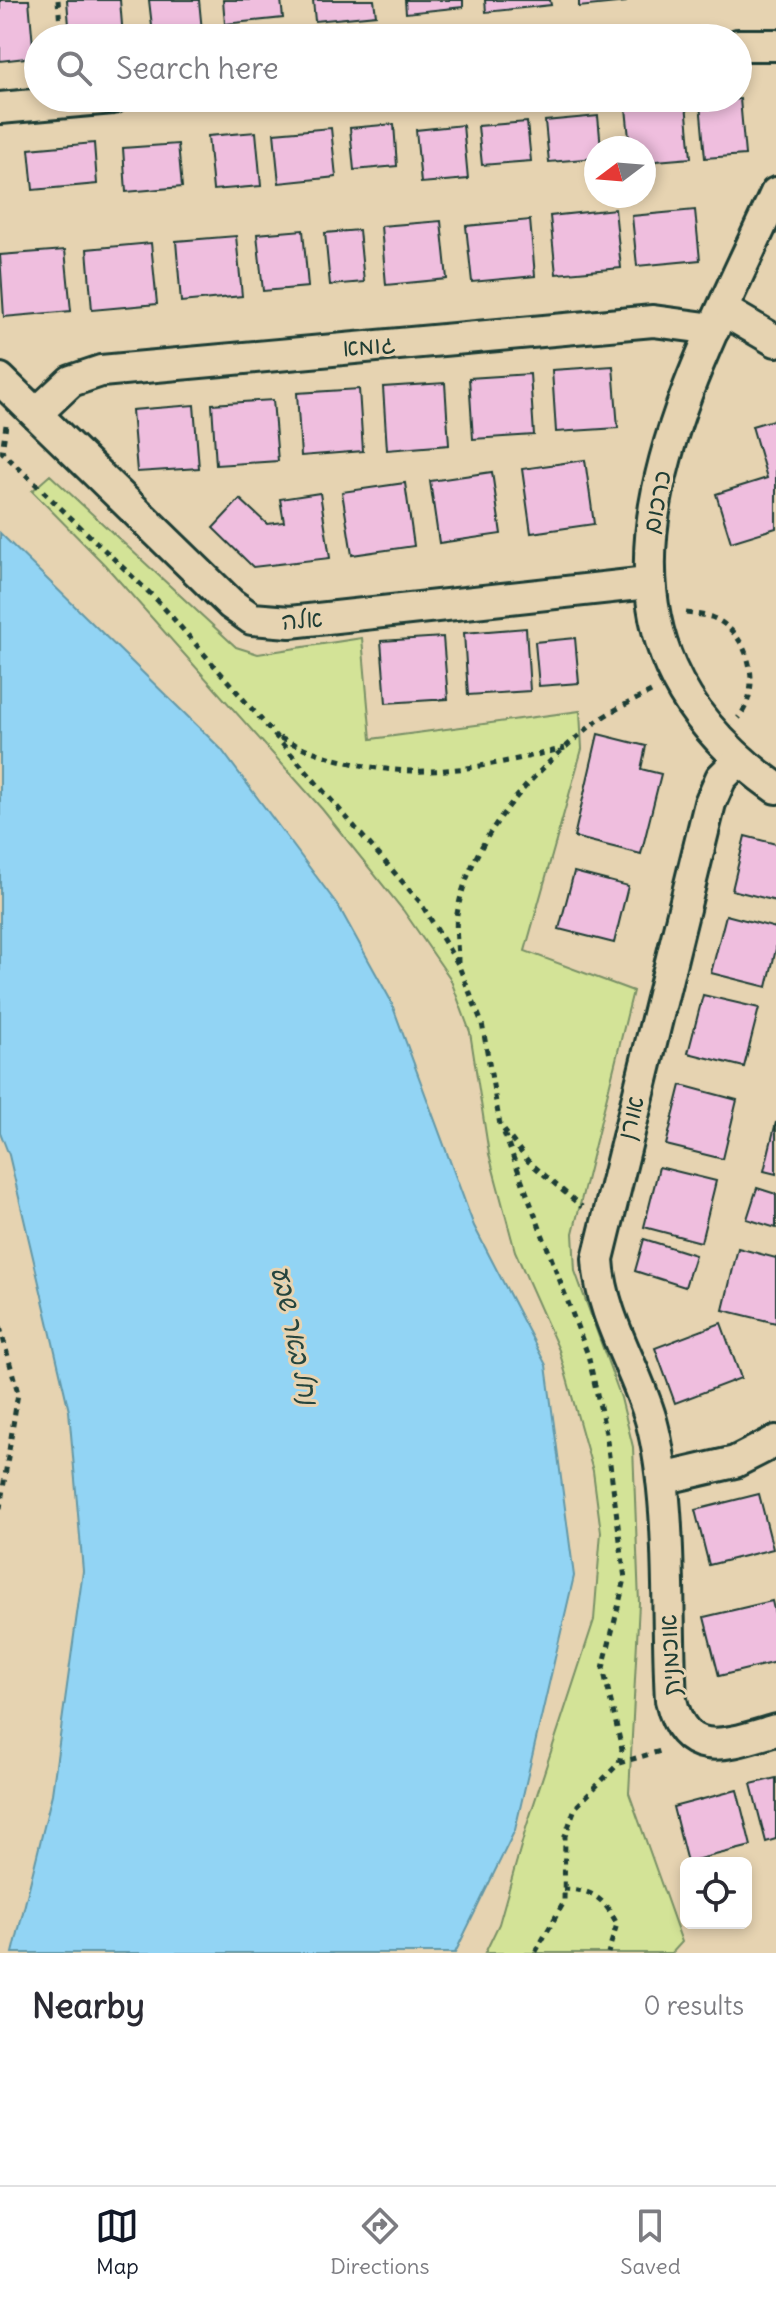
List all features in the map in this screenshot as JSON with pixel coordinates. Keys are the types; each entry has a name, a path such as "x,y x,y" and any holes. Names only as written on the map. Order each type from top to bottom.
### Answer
{"street":[{"path":"752,45 776,45"},
{"path":"0,108 24,106"},
{"name":"כרכום","path":"776,193 719,319 660,473 648,538 648,583 656,618 678,678 728,751 776,788"},
{"path":"719,319 776,341"},
{"name":"גומא","path":"37,413 71,381 101,371 653,321 719,319"},
{"name":"אלה","path":"6,384 231,604 252,619 290,622 648,583"},
{"name":"אורן","path":"662,1479 651,1421 599,1283 598,1259 710,803 728,751"},
{"path":"662,1479 735,1462 776,1441"},
{"name":"אוכמנית","path":"662,1479 671,1700 680,1726 695,1741"},
{"path":"695,1741 739,1741 776,1730"}],"path":[{"path":"58,0 60,24"},
{"path":"6,384 1,450 158,601 420,902 458,964 482,1023 500,1125 588,1355 606,1433 625,1579 603,1668 622,1749 619,1763"},
{"path":"656,618 686,613 712,617 736,636 749,658 750,686 728,751"},
{"path":"458,964 457,914 475,863 497,823 530,781 597,721 678,678"},
{"path":"276,737 327,760 383,772 470,769 566,748"},
{"path":"500,1125 528,1161 604,1226"},
{"path":"0,1327 18,1393 0,1508"},
{"path":"535,1953 564,1902 565,1836 575,1808 619,1763 695,1741"},
{"path":"563,1889 587,1889 607,1904 617,1924 611,1952"}],"green space":[{"path":"50,475 236,647 258,654 362,638 371,739 580,711 582,749 525,951 633,991 573,1233 575,1271 621,1398 633,1447 639,1603 629,1793 682,1942 672,1953 485,1953 499,1924 526,1828 594,1620 601,1532 593,1471 559,1350 515,1251 489,1154 470,1032 450,978 403,910 322,809 104,564 32,491"}],"water":[{"name":"נחל באר שבע","path":"0,533 221,749 339,907 390,999 474,1226 546,1365 574,1576 515,1830 455,1953 13,1953 52,1794 83,1571 69,1411 9,1155 0,1132"}],"building":[{"path":"0,0 29,0 31,24 24,24 24,58 0,61"},
{"path":"67,0 120,0 122,24 69,24"},
{"path":"149,0 199,0 201,24 152,24"},
{"path":"223,0 281,0 283,18 225,24"},
{"path":"313,0 374,0 376,15 315,21"},
{"path":"405,0 463,0 463,7 406,13"},
{"path":"485,0 550,0 551,5 486,12"},
{"path":"579,0 626,0 626,2 579,7"},
{"path":"626,112 687,112 691,158 656,161 656,136 629,136"},
{"path":"701,112 741,112 745,155 705,158"},
{"path":"598,116 600,136 584,136 584,159 549,162 545,121"},
{"path":"527,122 531,161 482,165 478,126"},
{"path":"394,124 397,166 354,170 350,128"},
{"path":"463,125 468,179 421,183 416,130"},
{"path":"331,128 336,177 279,183 274,133"},
{"path":"256,132 261,186 213,190 208,136"},
{"path":"94,143 97,184 33,190 29,149"},
{"path":"178,144 182,187 126,192 123,148"},
{"path":"615,209 621,268 556,274 550,216"},
{"path":"695,210 700,260 637,266 632,216"},
{"path":"530,220 535,276 472,282 466,226"},
{"path":"441,221 447,279 386,285 381,226"},
{"path":"303,230 308,287 263,291 257,234"},
{"path":"359,230 364,282 330,285 325,233"},
{"path":"236,236 242,296 181,302 176,241"},
{"path":"151,243 157,304 92,310 87,249"},
{"path":"65,250 71,311 4,317 0,255"},
{"path":"613,366 618,428 556,432 552,370"},
{"path":"530,374 534,435 473,439 469,378"},
{"path":"445,383 449,445 387,450 383,387"},
{"path":"359,389 363,451 301,456 297,393"},
{"path":"273,400 278,461 216,465 212,404"},
{"path":"194,405 199,468 137,472 132,410"},
{"path":"776,419 776,528 731,542 716,494 767,478 752,426"},
{"path":"585,460 594,524 531,533 522,469"},
{"path":"492,472 501,534 439,543 430,481"},
{"path":"405,483 414,546 352,555 342,492"},
{"path":"320,493 330,558 253,567 213,528 240,499 267,524 284,522 280,499"},
{"path":"526,628 530,691 468,695 464,633"},
{"path":"443,637 448,699 386,703 381,641"},
{"path":"575,638 579,683 539,686 535,642"},
{"path":"598,734 646,746 641,769 661,774 641,854 574,837"},
{"path":"745,836 776,844 776,901 732,890"},
{"path":"574,872 628,886 614,943 559,929"},
{"path":"726,915 776,928 776,949 767,987 711,973"},
{"path":"703,995 759,1008 744,1067 688,1053"},
{"path":"681,1085 737,1100 723,1159 666,1145"},
{"path":"776,1122 776,1174 764,1171"},
{"path":"659,1167 716,1181 701,1242 644,1227"},
{"path":"757,1188 776,1194 776,1228 747,1219"},
{"path":"644,1239 695,1255 685,1287 635,1271"},
{"path":"738,1248 776,1258 776,1323 723,1310"},
{"path":"721,1323 741,1378 675,1403 655,1348"},
{"path":"759,1494 773,1549 709,1565 695,1510"},
{"path":"772,1601 776,1618 776,1662 719,1676 704,1617"},
{"path":"776,1778 776,1839 766,1842 751,1784"},
{"path":"737,1790 751,1846 707,1857 686,1857 673,1807"}]}
